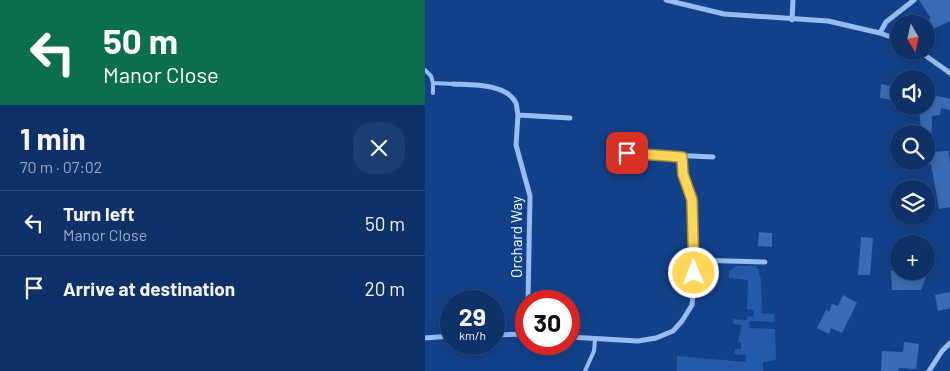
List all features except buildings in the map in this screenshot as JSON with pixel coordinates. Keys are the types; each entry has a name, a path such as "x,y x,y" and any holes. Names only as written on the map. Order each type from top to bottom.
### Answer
{"street":[{"path":"666,0 724,14 828,21 890,37"},
{"path":"792,20 793,0"},
{"path":"880,33 886,22 914,0"},
{"path":"932,60 950,73"},
{"path":"453,84 491,87 504,92 515,102 518,115 570,118"},
{"name":"Orchard Way","path":"518,115 516,145 530,196 528,290"},
{"path":"627,153 713,157"},
{"path":"580,337 638,341 655,338 673,331 692,305 694,260 692,200 683,174 682,157"},
{"path":"694,260 765,262"},
{"path":"425,338 440,337"},
{"path":"929,371 942,351 950,343"}],"lane":[{"path":"425,70 431,76 433,93"},
{"path":"433,83 453,84"},
{"path":"585,371 594,351 595,338"}],"shaded area":[{"path":"736,266 755,266 758,269 761,280 762,313 774,314 775,322 750,321 749,328 775,329 776,360 763,362 763,371 677,371 677,356 746,362 746,355 734,354 735,349 741,349 741,342 738,342 742,325 733,324 733,319 747,320 747,316 753,317 754,310 747,309 748,280 729,278 729,271"}],"route":[{"path":"627,153 682,157 683,174 692,200 694,273"}]}
